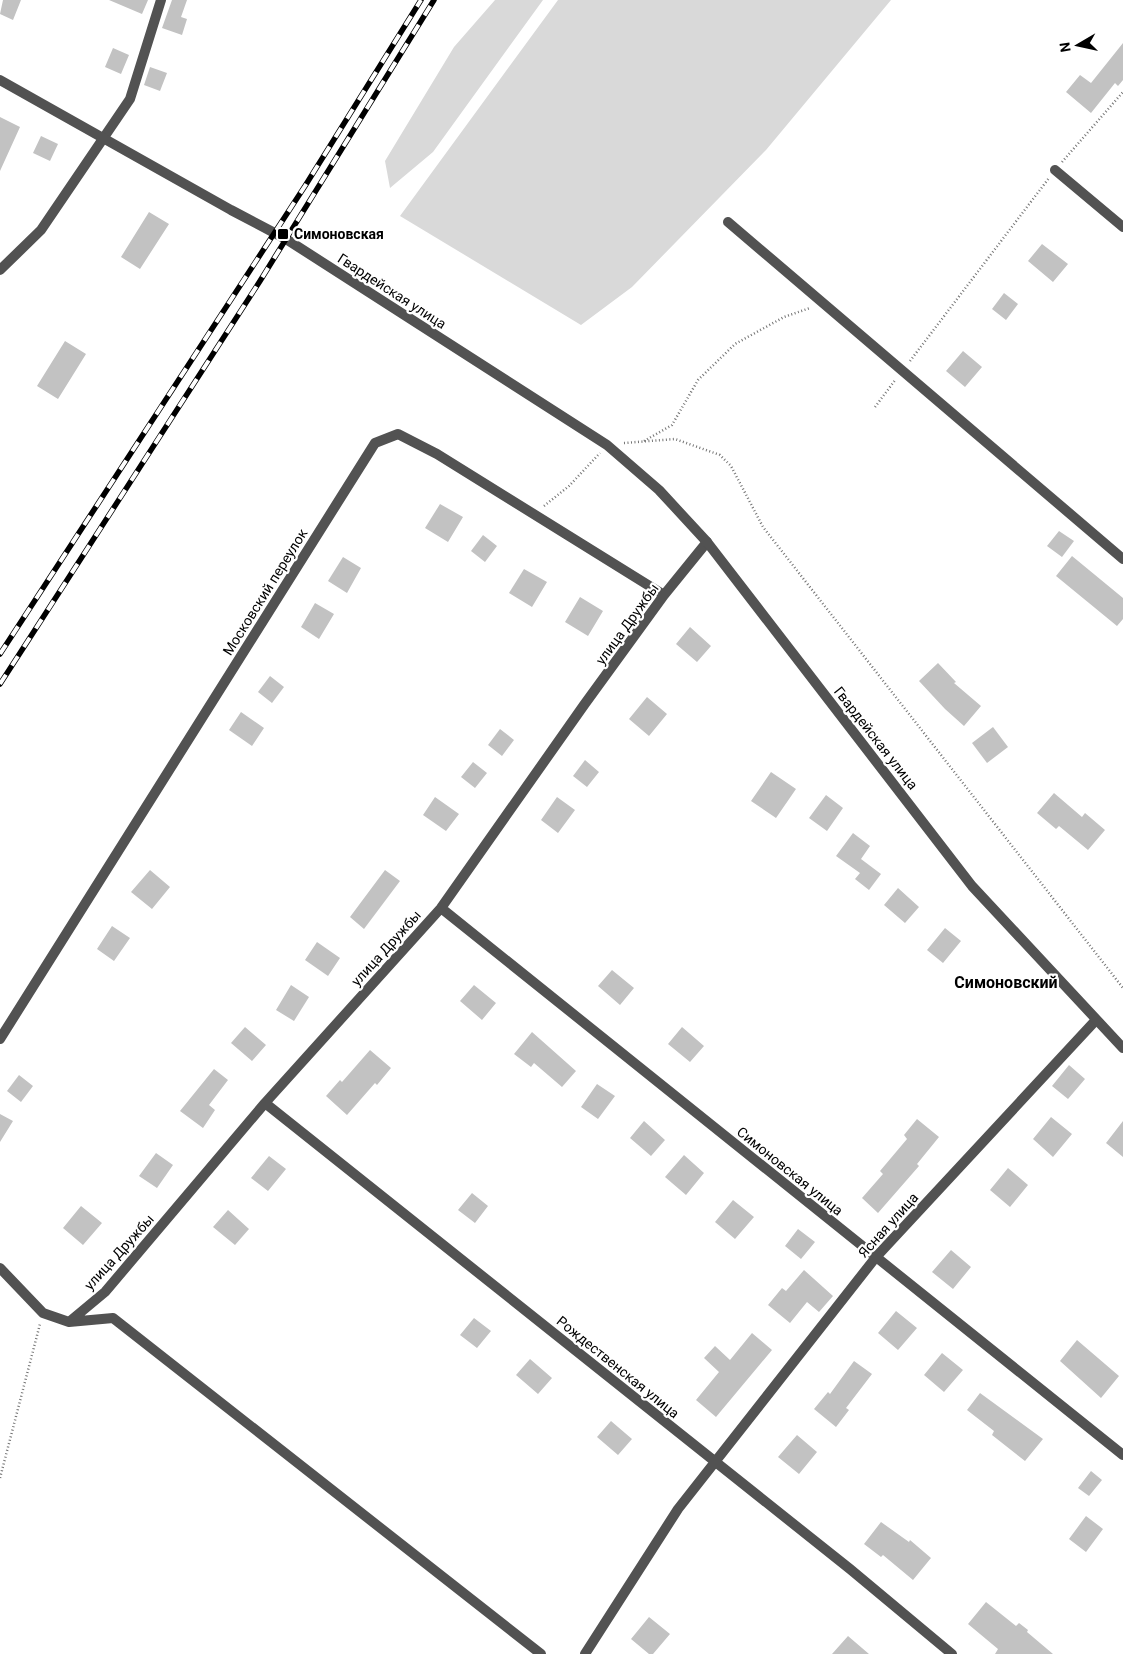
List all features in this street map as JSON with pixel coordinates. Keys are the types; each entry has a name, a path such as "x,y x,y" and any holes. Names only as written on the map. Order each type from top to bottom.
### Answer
{"street":[{"path":"0,270 41,230 102,137 130,99 162,0"},
{"name":"Гвардейская улица","path":"0,80 286,239 607,445 659,490 707,542 972,886 1123,1048"},
{"path":"1055,170 1123,227"},
{"path":"728,222 1123,559"},
{"name":"Московский переулок","path":"0,1039 375,443 398,434 437,454 664,595"},
{"name":"улица Дружбы","path":"68,1322 104,1292 265,1103 441,908 664,595 707,542"},
{"name":"Симоновская улица","path":"441,908 1123,1455"},
{"name":"Ясная улица","path":"585,1654 678,1509 876,1257 1096,1020"},
{"name":"Рождественская улица","path":"265,1103 850,1569 952,1654"},
{"path":"0,1268 43,1313 68,1322 113,1318 541,1654"}],"path":[{"path":"875,408 1055,170 1123,92"},
{"path":"643,442 672,425 698,380 735,344 784,317 824,304"},
{"path":"534,514 569,486 607,445 675,439 720,455 732,466 763,527 1123,988"},
{"path":"0,1478 43,1313"}],"shaded area":[{"path":"495,0 543,0 433,152 390,188 385,161 454,47"},
{"path":"558,0 891,0 766,150 632,287 581,325 400,216"}],"building":[{"path":"3,0 21,0 13,20 0,14"},
{"path":"109,0 148,0 142,14"},
{"path":"172,0 187,0 181,17 187,19 182,35 162,28"},
{"path":"1123,43 1123,80 1118,86 1115,83 1091,113 1066,92 1080,75 1091,83"},
{"path":"113,48 129,55 121,74 105,67"},
{"path":"150,67 167,73 160,91 144,85"},
{"path":"0,117 20,127 0,171"},
{"path":"41,136 58,144 50,161 33,153"},
{"path":"149,212 169,224 140,269 121,257"},
{"path":"1042,244 1068,264 1053,282 1028,261"},
{"path":"1004,293 1018,304 1006,320 992,309"},
{"path":"65,341 86,354 58,399 37,386"},
{"path":"963,351 982,367 965,387 946,371"},
{"path":"440,504 463,517 448,542 425,528"},
{"path":"1059,531 1074,541 1062,557 1047,546"},
{"path":"483,535 497,546 485,562 471,551"},
{"path":"1072,556 1123,598 1123,619 1117,626 1056,576"},
{"path":"343,557 361,568 347,593 328,581"},
{"path":"524,569 547,582 532,607 509,593"},
{"path":"580,597 603,611 588,636 565,622"},
{"path":"315,603 334,614 319,639 301,627"},
{"path":"690,627 711,646 697,662 676,644"},
{"path":"938,663 956,682 954,683 981,706 964,726 919,681"},
{"path":"270,676 284,687 272,703 258,692"},
{"path":"647,697 667,714 649,736 629,719"},
{"path":"241,712 264,728 252,746 229,730"},
{"path":"993,727 1008,747 987,763 972,743"},
{"path":"500,729 514,740 502,756 488,745"},
{"path":"585,760 599,772 587,787 573,776"},
{"path":"473,762 487,773 475,788 461,777"},
{"path":"771,772 796,789 776,818 751,801"},
{"path":"1054,793 1082,817 1085,813 1105,830 1088,850 1059,826 1056,829 1037,813"},
{"path":"826,795 843,808 827,831 809,818"},
{"path":"435,797 459,814 446,831 423,815"},
{"path":"557,797 575,810 558,833 541,820"},
{"path":"853,833 870,846 861,859 881,874 869,890 855,879 860,873 836,856"},
{"path":"150,870 170,887 152,909 131,892"},
{"path":"385,870 400,881 364,929 350,917"},
{"path":"898,888 919,907 905,923 884,905"},
{"path":"112,926 130,938 114,961 97,949"},
{"path":"945,928 961,941 943,963 927,950"},
{"path":"317,942 340,958 328,976 305,960"},
{"path":"612,970 634,988 620,1005 598,986"},
{"path":"291,985 309,997 294,1021 276,1010"},
{"path":"474,985 496,1003 482,1020 460,1001"},
{"path":"245,1027 266,1045 252,1061 231,1043"},
{"path":"682,1027 704,1046 690,1062 668,1044"},
{"path":"532,1032 576,1071 562,1087 534,1063 531,1067 514,1054"},
{"path":"370,1050 391,1068 347,1115 326,1096 340,1080 342,1082"},
{"path":"1069,1065 1085,1079 1068,1099 1052,1086"},
{"path":"214,1069 228,1080 209,1105 215,1110 203,1128 180,1111"},
{"path":"19,1075 33,1086 21,1102 7,1091"},
{"path":"597,1084 615,1096 598,1119 581,1107"},
{"path":"0,1114 13,1121 0,1142"},
{"path":"1051,1117 1072,1134 1053,1157 1033,1139"},
{"path":"917,1119 939,1137 917,1164 919,1166 878,1213 862,1198 883,1174 880,1171 907,1139 904,1135"},
{"path":"644,1121 665,1140 651,1156 630,1138"},
{"path":"1123,1121 1123,1157 1106,1143"},
{"path":"156,1153 173,1165 157,1188 139,1176"},
{"path":"684,1155 704,1173 686,1195 665,1177"},
{"path":"269,1156 286,1169 268,1191 251,1178"},
{"path":"1008,1168 1028,1185 1010,1207 990,1190"},
{"path":"472,1193 488,1206 475,1223 458,1210"},
{"path":"733,1200 754,1217 735,1239 715,1222"},
{"path":"81,1206 102,1223 83,1245 63,1228"},
{"path":"228,1210 249,1229 235,1245 213,1227"},
{"path":"798,1229 815,1242 801,1259 785,1246"},
{"path":"951,1250 971,1267 953,1289 932,1272"},
{"path":"804,1270 833,1296 819,1312 807,1302 790,1323 768,1305 782,1288 786,1291"},
{"path":"896,1311 917,1328 898,1350 878,1333"},
{"path":"474,1318 491,1331 477,1348 460,1335"},
{"path":"752,1333 772,1350 716,1417 696,1400 719,1372 704,1358 715,1346 730,1360"},
{"path":"1077,1340 1119,1376 1101,1398 1060,1361"},
{"path":"942,1353 963,1370 944,1392 924,1375"},
{"path":"530,1359 552,1378 538,1394 516,1375"},
{"path":"854,1361 872,1374 846,1408 849,1410 836,1427 814,1409 828,1392 830,1394"},
{"path":"980,1393 1043,1439 1025,1461 992,1435 994,1431 967,1410"},
{"path":"611,1421 632,1439 618,1455 597,1437"},
{"path":"797,1435 817,1452 799,1474 778,1457"},
{"path":"1091,1471 1102,1480 1089,1496 1078,1488"},
{"path":"1086,1516 1103,1529 1086,1552 1069,1539"},
{"path":"881,1522 909,1542 910,1540 931,1558 913,1580 883,1555 881,1557 864,1544"},
{"path":"986,1602 1016,1626 1019,1623 1053,1654 995,1654 998,1649 968,1624"},
{"path":"649,1617 670,1634 653,1654 649,1654 631,1639"},
{"path":"848,1636 869,1654 832,1654"}],"railway":[{"path":"0,654 305,186 421,0"},
{"path":"0,684 260,281 434,0"}],"place":[{"name":"Симоновская","path":"283,234"}],"district":[{"name":"Симоновский","path":"1006,982"}]}
